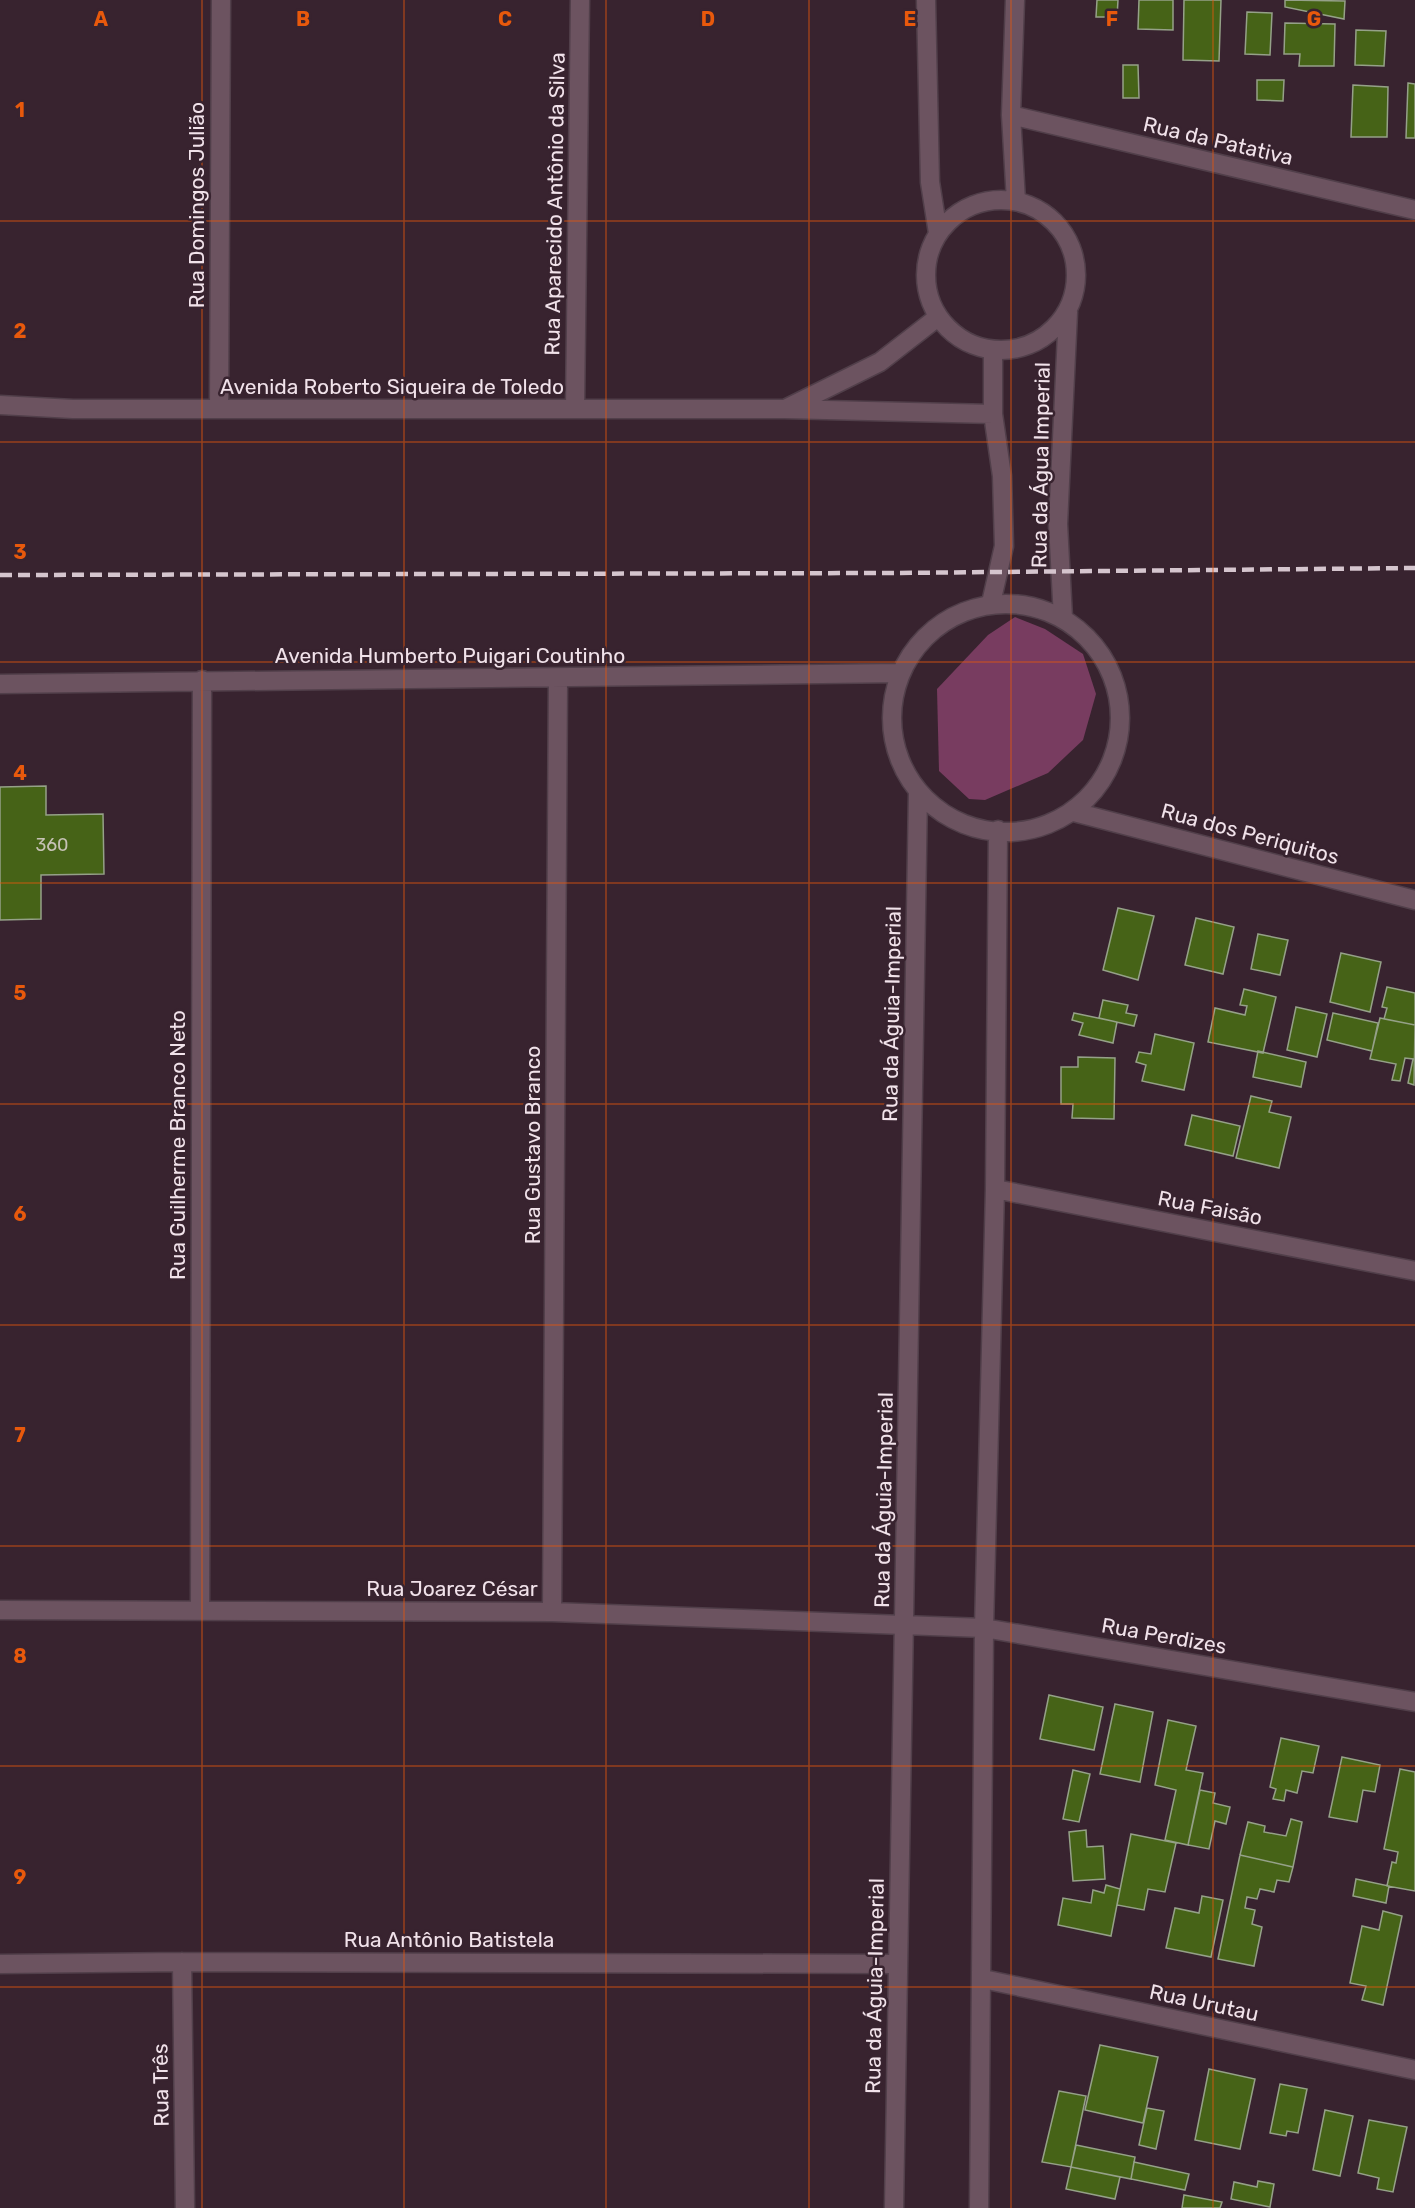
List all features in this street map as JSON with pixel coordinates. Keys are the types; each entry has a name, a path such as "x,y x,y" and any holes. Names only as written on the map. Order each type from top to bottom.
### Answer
{"street":[{"name":"Rua Domingos Julião","path":"219,409 221,0"},
{"name":"Rua Aparecido Antônio da Silva","path":"575,409 580,0"},
{"path":"926,0 930,182 938,233"},
{"path":"1015,0 1011,115 1016,201"},
{"name":"Rua da Patativa","path":"1011,115 1415,210"},
{"path":"994,200 1016,201 1038,209 1057,224 1070,244 1077,266 1076,290 1068,312 1054,330 1036,342 1015,350 993,350 972,345 952,333 938,317 928,297 925,275 928,253 938,233 953,217 972,206 994,200"},
{"name":"Rua da Água Imperial","path":"1064,618 1058,524 1068,312"},
{"name":"Avenida Roberto Siqueira de Toledo","path":"784,409 880,362 938,317"},
{"name":"Rua da Água Imperial","path":"991,603 1004,546 1002,476 993,414 993,350"},
{"name":"Avenida Roberto Siqueira de Toledo","path":"0,405 73,409 784,409 993,414"},
{"path":"991,603 1026,604 1064,618 1094,642 1114,675 1122,713 1117,751 1101,785 1074,812 1047,826 998,830 963,825 939,811 918,793 900,764 891,731 892,697 900,673 924,636 953,616 991,603"},
{"name":"Avenida Humberto Puigari Coutinho","path":"0,684 900,673"},
{"name":"Rua Gustavo Branco","path":"552,1612 558,678"},
{"name":"Rua Guilherme Branco Neto","path":"200,1610 202,680"},
{"name":"Rua da Águia-Imperial","path":"894,2208 918,793"},
{"name":"Rua dos Periquitos","path":"1074,812 1415,900"},
{"path":"979,2208 983,1979 984,1628 995,1190 998,830"},
{"name":"Rua Faisão","path":"995,1190 1415,1271"},
{"name":"Rua Joarez César","path":"0,1610 552,1612 904,1624"},
{"name":"Rua Perdizes","path":"904,1624 984,1628 1415,1702"},
{"name":"Rua Antônio Batistela","path":"0,1965 182,1962 898,1964"},
{"name":"Rua Três","path":"182,1962 185,2208"},
{"name":"Rua Urutau","path":"983,1979 1415,2070"}],"shaded area":[{"path":"1015,617 1045,629 1083,654 1096,694 1083,740 1048,773 985,800 969,799 939,771 937,689 988,635"}],"building":[{"path":"1097,0 1118,0 1117,17 1096,17"},
{"path":"1139,0 1173,0 1173,30 1138,29"},
{"path":"1184,0 1221,0 1219,61 1183,60"},
{"path":"1285,0 1345,1 1344,19 1285,7"},
{"path":"1247,12 1272,13 1270,55 1245,54"},
{"path":"1285,23 1335,24 1334,66 1299,66 1300,54 1284,54"},
{"path":"1356,30 1386,31 1384,66 1355,65"},
{"path":"1123,65 1138,65 1139,98 1123,98"},
{"path":"1257,80 1284,80 1283,101 1257,100"},
{"path":"1408,83 1415,84 1415,138 1406,138"},
{"path":"1353,85 1388,87 1387,137 1351,137"},
{"path":"46,786 46,815 103,814 104,874 41,875 41,919 0,920 0,787"},
{"path":"1118,908 1154,916 1138,980 1103,970"},
{"path":"1196,918 1234,927 1223,974 1185,965"},
{"path":"1258,934 1288,940 1280,975 1251,969"},
{"path":"1341,953 1381,962 1370,1012 1330,1002"},
{"path":"1387,987 1415,993 1415,1025 1384,1019 1387,1008 1382,1007"},
{"path":"1244,989 1276,997 1263,1053 1208,1042 1215,1008 1245,1015 1247,1006 1240,1005"},
{"path":"1103,1000 1128,1005 1126,1013 1137,1015 1134,1026 1099,1018"},
{"path":"1296,1007 1327,1014 1317,1057 1287,1050"},
{"path":"1074,1013 1117,1022 1113,1043 1079,1035 1083,1023 1072,1020"},
{"path":"1333,1013 1378,1023 1372,1051 1327,1040"},
{"path":"1380,1018 1415,1025 1414,1085 1408,1083 1413,1059 1405,1058 1400,1081 1392,1080 1396,1064 1370,1059"},
{"path":"1155,1034 1194,1043 1184,1090 1142,1081 1146,1065 1136,1062 1139,1052 1151,1054"},
{"path":"1258,1051 1306,1062 1301,1087 1253,1077"},
{"path":"1078,1057 1115,1058 1114,1119 1072,1118 1073,1104 1061,1104 1061,1067 1078,1067"},
{"path":"1251,1096 1272,1101 1269,1112 1291,1117 1279,1168 1236,1158"},
{"path":"1192,1115 1240,1126 1233,1156 1185,1145"},
{"path":"1049,1695 1103,1707 1094,1750 1040,1739"},
{"path":"1115,1704 1153,1712 1140,1782 1100,1774"},
{"path":"1168,1720 1196,1726 1186,1770 1203,1773 1188,1845 1165,1840 1176,1790 1155,1785"},
{"path":"1281,1738 1319,1746 1313,1773 1302,1771 1297,1793 1286,1790 1284,1801 1273,1799 1276,1789 1270,1787"},
{"path":"1342,1757 1380,1765 1375,1792 1363,1790 1357,1822 1329,1817"},
{"path":"1400,1769 1415,1772 1415,1891 1387,1886 1392,1862 1396,1863 1398,1852 1384,1849"},
{"path":"1073,1770 1090,1774 1079,1822 1063,1819"},
{"path":"1200,1790 1215,1793 1213,1803 1230,1807 1226,1824 1215,1821 1209,1849 1188,1845"},
{"path":"1291,1819 1302,1822 1293,1867 1240,1855 1248,1822 1265,1826 1264,1832 1286,1836"},
{"path":"1086,1830 1087,1847 1103,1846 1105,1879 1073,1881 1069,1832"},
{"path":"1131,1834 1176,1843 1165,1892 1148,1889 1144,1910 1117,1905"},
{"path":"1240,1855 1293,1867 1289,1882 1277,1880 1274,1892 1260,1889 1257,1899 1247,1897 1245,1908 1255,1910 1252,1924 1262,1927 1254,1966 1218,1959"},
{"path":"1356,1879 1389,1886 1386,1903 1353,1896"},
{"path":"1106,1885 1120,1889 1111,1936 1058,1925 1063,1898 1091,1903 1093,1890 1104,1893"},
{"path":"1202,1896 1223,1900 1211,1957 1166,1948 1175,1908 1199,1913"},
{"path":"1383,1911 1402,1916 1383,2005 1362,2000 1366,1986 1350,1983 1362,1926 1379,1930"},
{"path":"1100,2045 1158,2057 1143,2123 1085,2110"},
{"path":"1209,2069 1255,2079 1240,2149 1195,2140"},
{"path":"1280,2084 1307,2089 1298,2133 1287,2131 1286,2136 1270,2133"},
{"path":"1059,2091 1086,2096 1071,2167 1042,2162"},
{"path":"1147,2108 1164,2111 1156,2149 1139,2145"},
{"path":"1325,2110 1353,2116 1340,2176 1313,2170"},
{"path":"1369,2120 1407,2127 1393,2192 1377,2189 1379,2178 1358,2173"},
{"path":"1076,2145 1135,2157 1131,2179 1071,2167"},
{"path":"1134,2162 1189,2174 1185,2190 1131,2179"},
{"path":"1071,2167 1120,2177 1115,2199 1066,2189"},
{"path":"1258,2181 1274,2184 1270,2207 1231,2199 1234,2182 1257,2187"},
{"path":"1184,2195 1222,2202 1220,2208 1182,2208"}],"railway":[{"path":"0,575 892,573 1415,568"}]}
